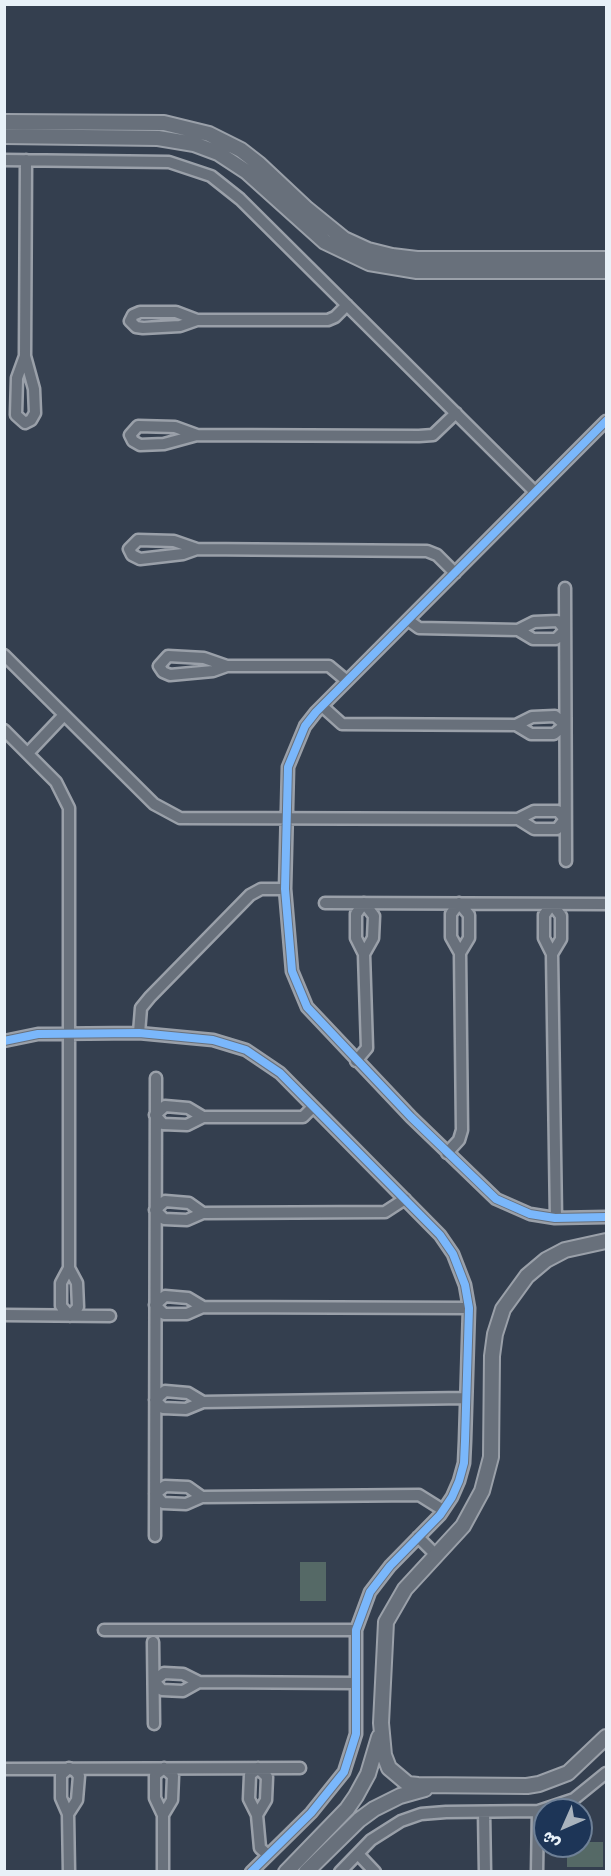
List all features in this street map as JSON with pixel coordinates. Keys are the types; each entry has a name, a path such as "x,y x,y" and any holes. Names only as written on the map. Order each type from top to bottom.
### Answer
{"main road":[{"path":"4,122 164,123 189,127 223,140 259,164 328,228 368,250 417,259 606,259"},
{"path":"106,122 107,136"},
{"path":"4,136 158,138 194,144 218,153 247,172 325,242 369,263 417,271 606,271"},
{"path":"606,1241 565,1250 546,1260 527,1276 503,1309 495,1334 492,1356 491,1457 483,1491 463,1526 405,1589 386,1622 381,1723 384,1755 389,1768 408,1784 437,1786 527,1786 554,1780 580,1763 606,1737"},
{"path":"286,1872 356,1797 372,1763 381,1723"},
{"path":"306,1872 353,1825 374,1809 400,1796 437,1786"}],"street":[{"path":"4,160 169,162 211,176 228,188 535,492"},
{"path":"25,356 17,378 16,415 25,423 31,420 34,413 34,389 25,356 26,160"},
{"path":"197,320 176,312 140,312 133,315 130,321 136,327 142,328 180,326 197,320 328,320 335,317 346,305"},
{"path":"197,435 175,428 138,426 130,435 133,441 140,445 164,444 197,435 419,436 432,435 456,413"},
{"path":"606,421 322,706 301,735 288,767 285,889 289,950 298,989 307,1007 320,1024 356,1061 496,1199 530,1215 556,1218 606,1217"},
{"path":"197,549 183,554 140,559 132,555 129,549 138,540 174,542 197,549 427,551 437,555 456,573"},
{"path":"565,588 566,861"},
{"path":"408,620 419,628 518,630 534,622 558,621 565,630"},
{"path":"518,630 534,639 556,639 565,630"},
{"path":"4,655 154,804 167,813 193,819 518,819 534,811 558,811 566,819"},
{"path":"227,666 213,671 170,675 163,672 159,666 168,656 204,658 227,666 329,666 347,681"},
{"path":"322,706 342,724 516,725 532,717 555,716 565,725"},
{"path":"28,753 64,715"},
{"path":"516,725 531,734 554,734 565,725"},
{"path":"4,730 56,782 69,808 69,1268 61,1283 61,1306 70,1316"},
{"path":"518,819 534,829 557,829 566,819"},
{"path":"139,1033 141,1008 250,895 261,889 285,889"},
{"path":"325,903 606,904"},
{"path":"356,1061 367,1048 364,954 356,938 356,914 364,903"},
{"path":"364,903 374,916 373,938 364,954"},
{"path":"447,1153 459,1140 462,1130 460,953 452,937 451,914 459,903"},
{"path":"459,903 469,915 469,938 460,953"},
{"path":"552,903 561,916 561,939 552,954"},
{"path":"552,903 544,915 544,938 552,954 556,1218"},
{"path":"4,1041 39,1034 139,1033 213,1040 246,1050 280,1073 440,1235 453,1254 465,1285 469,1308 464,1463 452,1497 443,1510 379,1578 370,1592 356,1630 356,1734 344,1772 311,1813 251,1872"},
{"path":"155,1536 156,1078"},
{"path":"155,1115 165,1106 188,1108 203,1118"},
{"path":"155,1115 164,1124 187,1125 203,1118 303,1117 313,1107"},
{"path":"155,1210 164,1219 187,1220 203,1213 385,1212 405,1199"},
{"path":"155,1210 165,1202 189,1203 203,1213"},
{"path":"69,1268 77,1283 78,1307 70,1316"},
{"path":"155,1305 165,1296 188,1298 203,1307"},
{"path":"155,1305 164,1314 187,1314 203,1307 469,1308"},
{"path":"4,1315 110,1316"},
{"path":"155,1400 165,1391 188,1393 203,1402"},
{"path":"155,1400 163,1408 186,1409 203,1402 465,1398"},
{"path":"155,1494 165,1486 188,1487 202,1497"},
{"path":"155,1494 163,1503 186,1504 202,1497 419,1495 443,1510"},
{"path":"418,1537 436,1555"},
{"path":"104,1630 356,1630"},
{"path":"153,1642 154,1725"},
{"path":"154,1681 164,1673 183,1674 199,1682 355,1683"},
{"path":"154,1681 162,1690 183,1692 199,1682"},
{"path":"4,1768 300,1768"},
{"path":"68,1815 77,1800 79,1776 69,1768"},
{"path":"69,1768 61,1775 61,1798 68,1815 69,1872"},
{"path":"163,1815 172,1800 173,1776 164,1768"},
{"path":"163,1872 163,1815 155,1798 155,1775 164,1768"},
{"path":"258,1768 250,1775 249,1799 257,1815 261,1848 268,1855"},
{"path":"257,1815 266,1800 267,1777 258,1768"},
{"path":"574,1798 606,1773"},
{"path":"340,1872 371,1840 387,1829 421,1815 533,1811"},
{"path":"484,1812 484,1872"},
{"path":"358,1854 375,1872"}],"green space":[{"path":"300,1562 326,1562 326,1601 300,1601"},
{"path":"593,1842 603,1842 603,1867 567,1867 567,1858 593,1858"}],"cycle path":[{"path":"606,421 316,712 305,726 288,767 285,889 292,971 307,1007 411,1117 496,1199 530,1214 555,1218 606,1217"},
{"path":"4,1041 38,1034 139,1033 213,1040 246,1050 280,1073 440,1235 453,1254 465,1285 469,1308 465,1441 464,1463 459,1481 440,1515 390,1566 370,1592 356,1630 356,1734 344,1772 311,1813 251,1872"}]}
